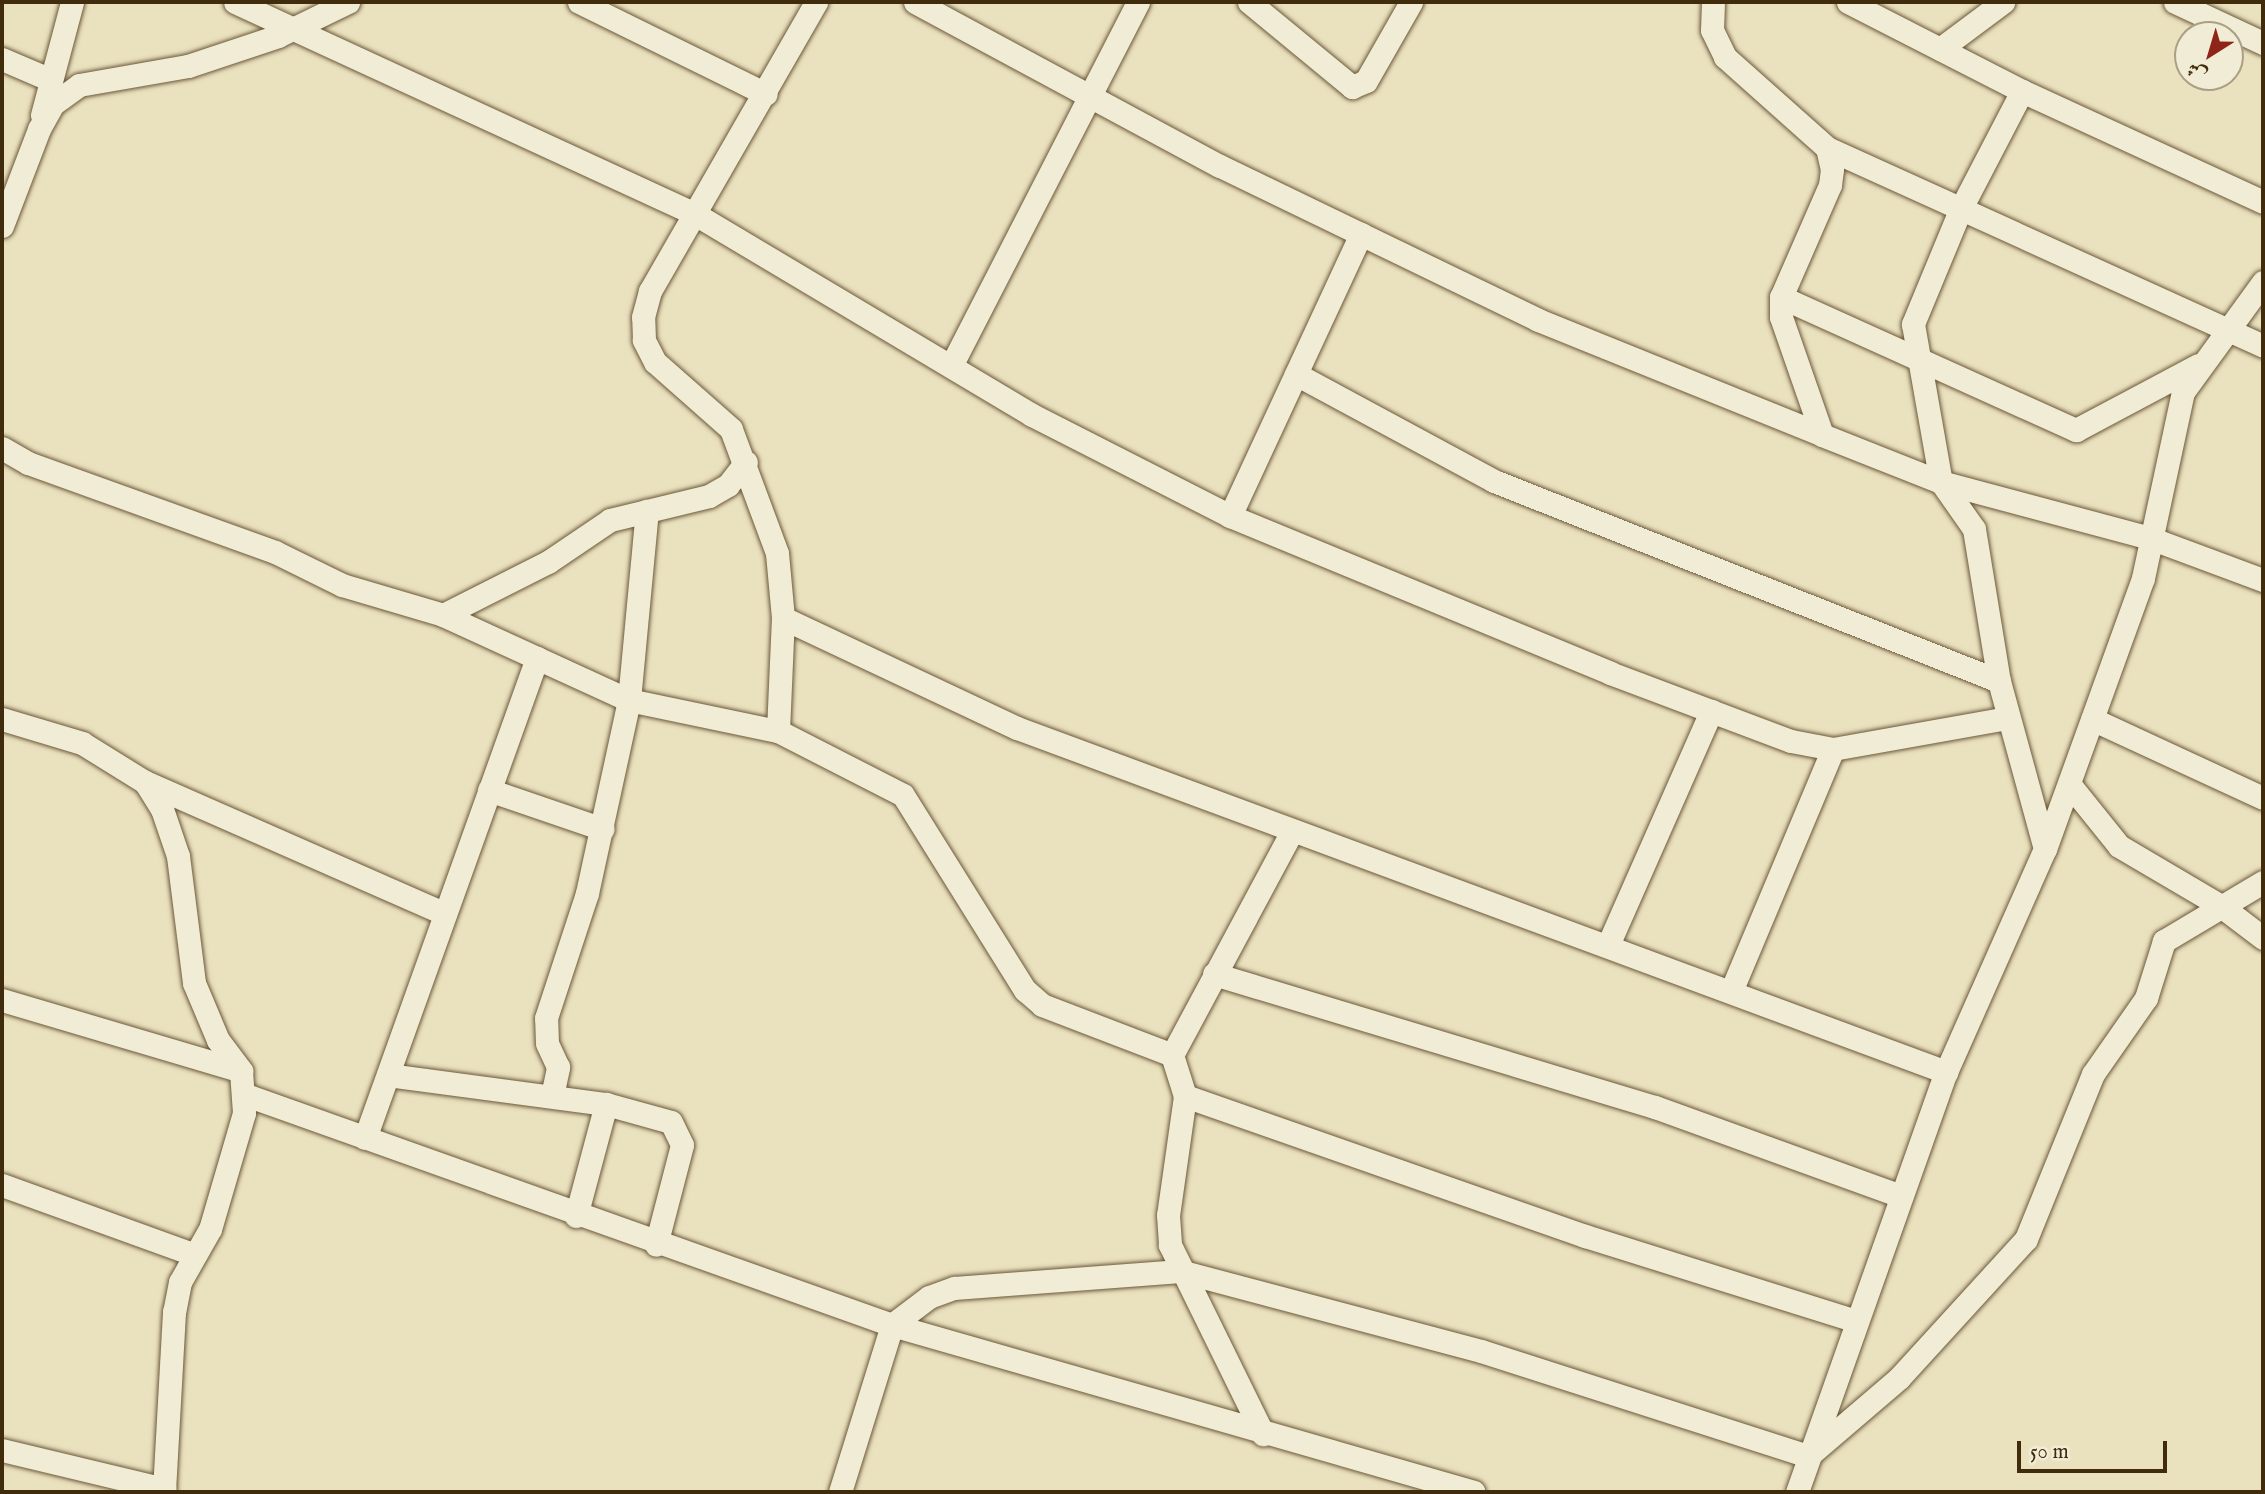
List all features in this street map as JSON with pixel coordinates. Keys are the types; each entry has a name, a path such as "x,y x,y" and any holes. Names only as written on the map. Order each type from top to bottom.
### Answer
{"street":[{"path":"39,129 72,2"},
{"path":"235,2 695,214 1032,415 1230,516 1711,711 1791,741 1833,749 2007,718"},
{"path":"2,226 6,202 39,129 53,104 79,85 188,66 295,29 348,2"},
{"path":"579,2 766,94"},
{"path":"778,731 783,618 777,553 746,462 731,429 655,362 644,340 650,291 766,94 816,2"},
{"path":"915,2 1092,98 1538,320 1941,482 2150,538 2263,579"},
{"path":"951,366 1092,98 1138,2"},
{"path":"1248,2 1352,87 1366,81 1411,2"},
{"path":"1713,2 1712,30 1725,57 1827,148 2263,346"},
{"path":"1847,2 2022,91 2263,202"},
{"path":"1940,49 2003,2"},
{"path":"2185,4 2263,43"},
{"path":"2,58 51,80"},
{"path":"2022,91 1961,208 1913,324 1941,482 1974,529 2007,718 2045,849"},
{"path":"1822,435 1781,317 1781,298 1830,185 1827,148"},
{"path":"1230,516 1361,234"},
{"path":"1797,1492 1946,1072 2045,849 2143,578 2176,412 2198,365 2263,282"},
{"path":"1781,298 2076,430 2198,365"},
{"path":"1296,374 1494,481 1999,681"},
{"path":"2,448 28,463 275,552 342,585 443,615 629,700 778,731 902,795 1007,965 1042,1005 1172,1055"},
{"path":"443,615 548,562 610,520 709,496 728,485 746,462"},
{"path":"552,1096 558,1067 547,1043 546,1018 603,829 629,700 647,512"},
{"path":"783,618 1017,728 1292,831 1732,989 1946,1072"},
{"path":"365,1138 537,658"},
{"path":"1608,944 1711,711"},
{"path":"2,719 82,743 145,782 444,914"},
{"path":"2092,719 2263,798"},
{"path":"1732,989 1833,749"},
{"path":"2,1450 164,1491 174,1312 193,1254 210,1229 246,1096 241,1072 218,1040 194,983 178,856 162,809 145,782"},
{"path":"2070,785 2119,846 2221,906 2263,938"},
{"path":"489,790 603,829"},
{"path":"1264,1434 1180,1271 1168,1215 1185,1096 1172,1055 1292,831"},
{"path":"1808,1456 1899,1378 2018,1250 2038,1216 2093,1074 2146,998 2164,941 2263,882"},
{"path":"1214,974 1655,1107 1901,1196"},
{"path":"2,1000 241,1072"},
{"path":"388,1075 606,1104 671,1122 681,1134 656,1245"},
{"path":"246,1096 656,1245 892,1325 1264,1434 1474,1492"},
{"path":"1185,1096 1586,1236 1856,1321"},
{"path":"576,1216 606,1104"},
{"path":"2,1185 193,1254"},
{"path":"840,1492 892,1325 929,1297 954,1288 1180,1271 1481,1351 1808,1456"}]}
